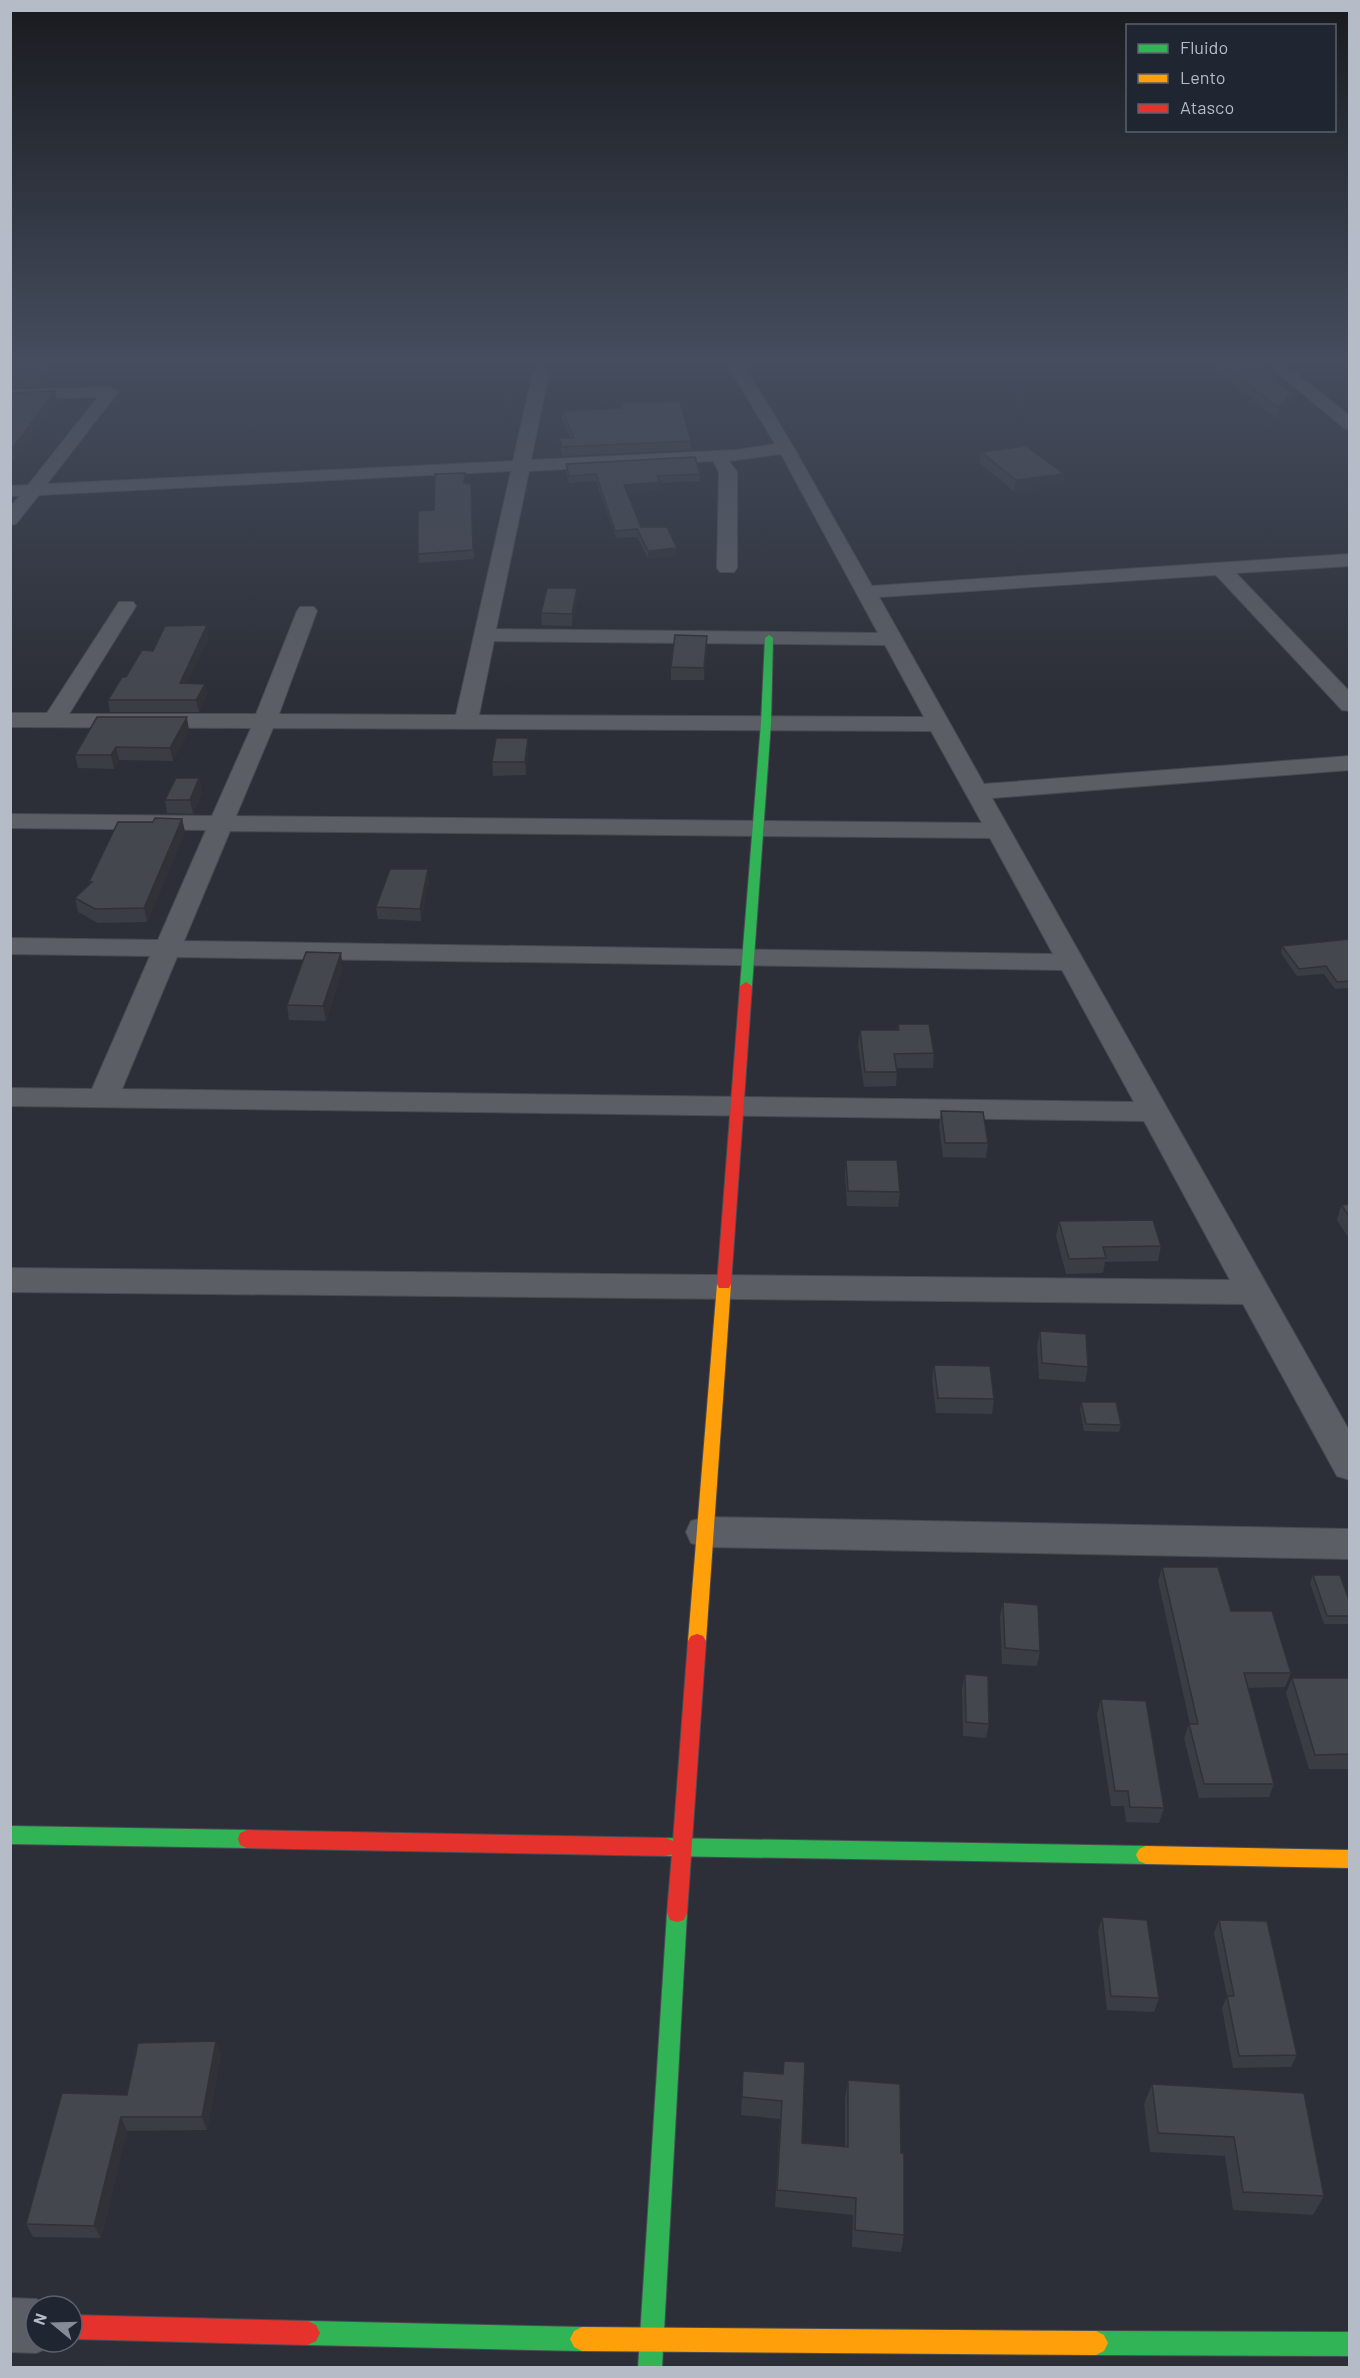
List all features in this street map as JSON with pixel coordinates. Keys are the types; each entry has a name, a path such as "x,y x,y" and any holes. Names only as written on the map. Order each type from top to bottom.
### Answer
{"street":[{"path":"10,520 49,470"},
{"path":"10,491 424,470"},
{"path":"466,722 520,470"},
{"path":"727,470 727,568"},
{"path":"798,470 1350,1466"},
{"path":"867,592 1350,560"},
{"path":"1221,569 1350,705"},
{"path":"54,720 126,606"},
{"path":"103,1098 265,721 307,611"},
{"path":"484,635 893,639"},
{"path":"650,2367 681,1847 766,723 769,638"},
{"path":"10,720 940,724"},
{"path":"978,792 1350,763"},
{"path":"10,821 999,831"},
{"path":"10,946 1071,962"},
{"path":"10,1097 1154,1112"},
{"path":"10,1280 1254,1292"},
{"path":"705,1532 1350,1544"},
{"path":"10,1835 1350,1859"},
{"path":"84,2327 652,2341 1350,2344"}],"building":[{"path":"567,470 699,470 700,474 657,476 660,482 624,485 641,527 667,527 677,548 648,551 637,529 615,531 596,474 569,476"},
{"path":"1003,470 1059,470 1064,474 1016,480"},
{"path":"465,473 464,483 471,483 473,550 418,554 418,511 434,510 435,474"},
{"path":"547,588 577,588 572,614 541,613"},
{"path":"207,625 180,683 205,684 196,700 108,700 122,677 126,677 142,650 153,651 165,626"},
{"path":"675,635 707,636 704,668 671,667"},
{"path":"97,717 187,717 170,748 116,747 111,755 75,755"},
{"path":"496,738 528,738 525,762 492,762"},
{"path":"176,778 199,778 190,800 165,800"},
{"path":"155,818 182,819 144,908 95,909 75,898 92,882 89,882 118,822 153,822"},
{"path":"390,869 428,869 420,909 376,907"},
{"path":"1350,939 1350,981 1337,982 1326,966 1299,969 1282,946"},
{"path":"306,952 341,953 323,1006 287,1005"},
{"path":"898,1024 929,1024 934,1053 894,1054 897,1072 865,1072 860,1030 899,1030"},
{"path":"941,1111 983,1112 988,1143 945,1143"},
{"path":"846,1160 897,1160 900,1192 848,1191"},
{"path":"1350,1204 1350,1217 1341,1205"},
{"path":"1153,1220 1161,1246 1103,1247 1106,1258 1069,1259 1059,1221"},
{"path":"1040,1331 1086,1334 1088,1367 1042,1363"},
{"path":"934,1365 990,1366 994,1399 938,1398"},
{"path":"1081,1402 1116,1402 1121,1425 1086,1424"},
{"path":"1162,1567 1218,1567 1231,1611 1272,1611 1291,1673 1244,1673 1274,1784 1204,1784 1189,1724 1198,1724"},
{"path":"1313,1575 1340,1575 1350,1603 1350,1616 1327,1616"},
{"path":"1003,1602 1038,1605 1040,1651 1005,1648"},
{"path":"965,1674 988,1676 989,1724 966,1722"},
{"path":"1292,1678 1350,1678 1350,1754 1315,1755"},
{"path":"1101,1699 1146,1701 1164,1808 1130,1807 1128,1791 1115,1791"},
{"path":"1102,1917 1147,1920 1159,1998 1111,1996"},
{"path":"1219,1920 1267,1921 1297,2055 1239,2056 1227,1996 1234,1996"},
{"path":"216,2041 202,2117 121,2117 94,2226 26,2224 62,2093 127,2095 138,2043"},
{"path":"784,2061 805,2062 802,2143 848,2147 848,2080 900,2084 901,2153 904,2153 904,2235 855,2230 856,2198 777,2190 782,2101 742,2097 743,2071 783,2074"},
{"path":"1152,2084 1304,2093 1324,2196 1243,2192 1234,2137 1158,2133"},
{"path":"103,2366 179,2367 103,2367"}],"traffic: fast":[{"path":"746,986 766,723 769,638"},
{"path":"10,1835 247,1839"},
{"path":"666,1847 1146,1855"},
{"path":"650,2368 677,1913"},
{"path":"308,2333 582,2339"},
{"path":"1096,2343 1350,2344"}],"traffic: slow":[{"path":"697,1641 724,1284"},
{"path":"1146,1855 1350,1859"},
{"path":"582,2339 1096,2343"}],"traffic: jam":[{"path":"724,1284 746,986"},
{"path":"677,1913 697,1641"},
{"path":"247,1839 666,1847"},
{"path":"84,2327 308,2333"}]}
